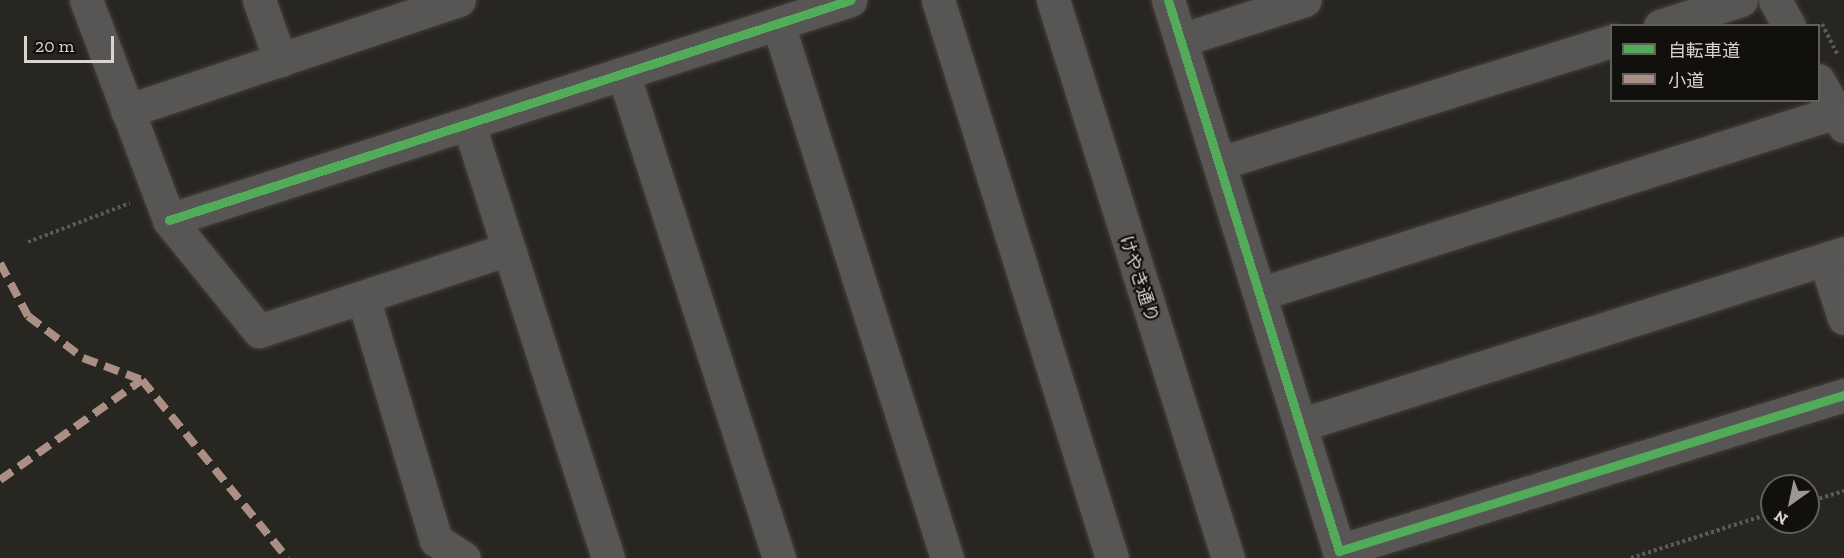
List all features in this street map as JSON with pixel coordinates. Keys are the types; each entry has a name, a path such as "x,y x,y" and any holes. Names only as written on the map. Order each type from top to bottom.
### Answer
{"street":[{"path":"86,0 169,219 259,331 509,249"},
{"path":"259,0 280,60"},
{"path":"127,111 280,60 426,5 459,0"},
{"path":"169,219 624,76 850,0"},
{"path":"938,0 1112,558"},
{"name":"けやき通り","path":"1053,0 1228,558"},
{"path":"1168,0 1303,424 1339,550 1844,395"},
{"path":"1180,40 1305,0"},
{"path":"1666,24 1741,0"},
{"path":"1775,0 1803,20"},
{"path":"778,24 947,558"},
{"path":"1220,163 1610,40"},
{"path":"624,76 779,558"},
{"path":"1262,293 1840,119 1820,84"},
{"path":"469,125 608,558"},
{"path":"1303,424 1834,256 1844,318"},
{"path":"363,297 436,540 464,558"}],"path":[{"path":"1820,39 1844,66"},
{"path":"1820,498 1844,490"},
{"path":"1631,558 1760,517"}],"marked path":[{"path":"0,263 28,316 83,358 142,380 287,558"},
{"path":"0,480 142,380"}],"cycle path":[{"path":"169,220 850,0"},
{"path":"1168,0 1339,551 1844,395"}]}
